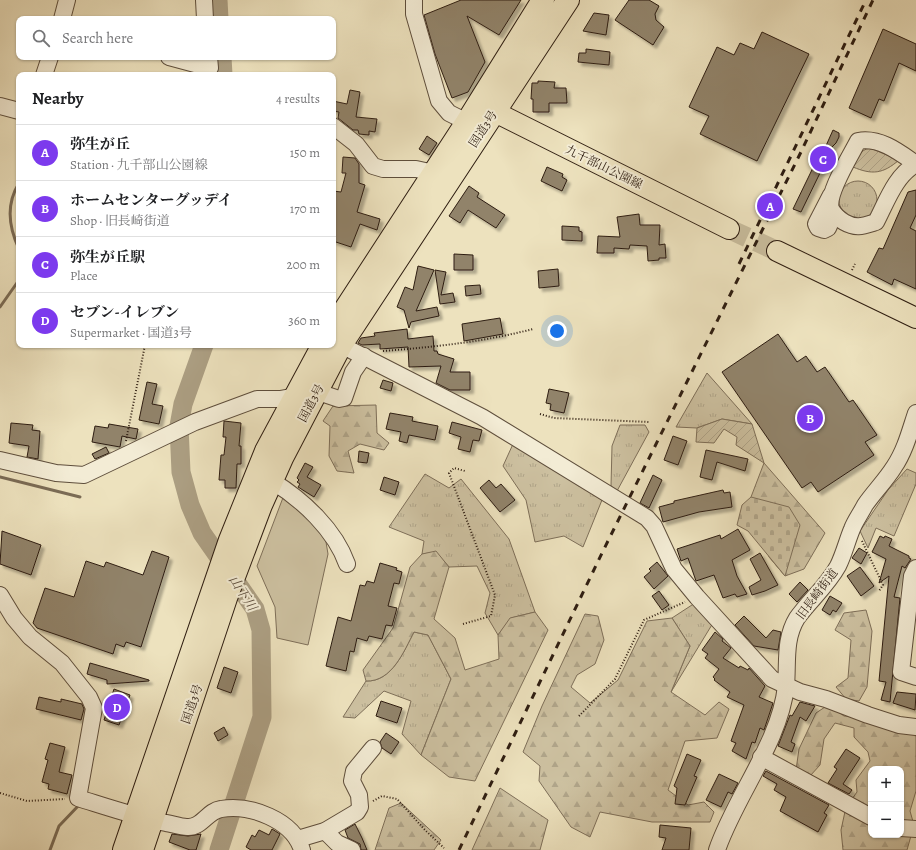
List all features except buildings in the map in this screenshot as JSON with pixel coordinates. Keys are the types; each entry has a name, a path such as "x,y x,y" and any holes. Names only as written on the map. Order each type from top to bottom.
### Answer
{"highway":[{"name":"国道3号","path":"336,332 467,122 486,108 544,0"},
{"name":"国道3号","path":"336,333 486,108 568,0"},
{"name":"国道3号","path":"124,850 144,818 236,547 266,451 294,396 326,348"},
{"name":"国道3号","path":"236,547 318,392 330,348"},
{"name":"国道3号","path":"142,850 144,818"}],"main road":[{"name":"九千部山公園線","path":"486,108 729,229"},
{"path":"777,251 916,318"}],"street":[{"path":"63,16 67,0"},
{"path":"204,0 205,16"},
{"path":"414,0 414,14 439,102 449,113 467,122"},
{"path":"45,72 49,60"},
{"path":"180,60 210,68 209,60"},
{"path":"0,106 16,110"},
{"path":"336,128 356,144 373,166 383,169 416,169 434,173"},
{"path":"832,193 831,208 838,218 851,226 862,227 876,222 897,181 905,170 916,164 893,148 869,139 858,141 816,224 818,228 824,230 828,228 832,219 838,218"},
{"path":"336,341 482,417 647,518 654,526 674,569 697,597 772,679 786,686 899,725 916,727"},
{"path":"0,460 56,473 84,475 168,437 190,425 257,399 280,399 318,392 339,399 344,398 353,372 364,356"},
{"name":"旧長崎街道","path":"717,850 722,833 761,757 779,714 786,686 786,654 791,632 797,618 824,588 839,565 852,527 867,503 895,466 905,446 916,413"},
{"path":"272,481 301,503 330,532 342,550 347,564"},
{"path":"916,568 912,576 912,617 901,672 916,677"},
{"path":"0,595 22,628 40,647 62,663 89,697 94,708 83,800 144,818 188,827 202,823 210,814 220,809 241,808 265,814 287,827 300,845 347,820 357,812 360,807 359,795 352,781 354,771 373,748"},
{"path":"761,757 815,785 868,815"},
{"path":"904,828 916,830"},
{"path":"325,831 337,843 352,850"}],"path":[{"path":"851,272 855,264"},
{"path":"364,356 379,351 456,345 495,339 533,329"},
{"path":"122,458 144,348"},
{"path":"540,414 554,418 649,422"},
{"path":"464,624 491,616 495,595 449,474 454,468 465,471"},
{"path":"852,527 858,532 882,585 879,591"},
{"path":"579,716 615,679 644,620 697,597"},
{"path":"0,793 27,801 83,800"},
{"path":"360,807 382,796 397,799 425,830 444,848"}],"green space":[{"path":"870,148 899,160 888,168 877,172 860,170 853,167 859,154"},
{"path":"858,181 868,184 874,190 877,200 874,210 868,216 858,219 848,216 842,210 839,200 842,190 848,184"},
{"path":"707,373 752,424 722,419 697,428 676,427"},
{"path":"376,405 377,433 389,443 384,450 360,444 348,451 354,473 337,471 329,456 330,426 323,421 333,406"},
{"path":"722,419 752,424 764,463 736,445 737,437 724,429 714,443 696,442 697,428"},
{"path":"620,425 645,425 649,432 617,491 611,486 612,446"},
{"path":"513,444 602,500 583,547 564,536 535,542 526,500 503,466"},
{"path":"764,463 825,533 804,569 785,576 769,557 751,497"},
{"path":"907,469 916,473 916,484 894,536 876,528 868,548 860,531 888,490"},
{"path":"425,474 449,488 461,479 509,539 535,612 511,618 498,635 485,613 490,593 477,566 449,567 436,552 422,554 424,541 389,527"},
{"path":"284,495 325,536 328,554 308,645 277,638 275,607 257,566"},
{"path":"751,497 789,507 800,525 785,576 748,531 737,525 742,505"},
{"path":"436,551 449,567 434,619 455,638 465,670 499,659 498,635 510,618 535,612 548,630 475,781 449,777 421,755 451,679 428,635 414,632 396,664 383,676 375,680 366,681 363,670 393,628 410,567 422,554"},
{"path":"695,603 713,623 671,692 690,646 672,618"},
{"path":"866,610 872,631 867,687 859,701 846,699 836,687 848,678 851,640 835,630 844,613"},
{"path":"585,614 598,616 604,640 595,664 577,675 571,687 590,703 618,680 647,621 672,618 690,646 671,692 705,715 719,702 729,709 717,738 685,741 668,790 688,805 704,802 714,812 710,822 652,822 600,812 590,837 571,827 539,781 540,766 523,752 542,706"},
{"path":"414,632 428,635 451,679 421,755 402,734 411,701 384,691 355,718 343,717 366,681 375,680 383,676 396,664"},
{"path":"828,705 844,716 862,717 916,733 916,791 910,811 914,825 907,850 843,850 841,830 846,807 857,792 856,780 870,761 868,752 854,737 854,728 835,723 824,739 820,765 810,776 796,770 799,749 816,713"},
{"path":"500,788 548,820 540,850 472,850"},
{"path":"401,803 441,840 434,850 375,850 389,808"}],"waterway":[{"name":"山下川","path":"218,0 219,16"},
{"name":"山下川","path":"222,60 223,72"},
{"path":"16,189 12,199 10,216 16,241"},
{"path":"0,307 16,284"},
{"name":"山下川","path":"203,348 183,404 179,426 181,472 190,505 202,533 255,609 261,630 262,717 219,850"},
{"path":"0,477 80,497"},
{"path":"50,850 59,826 80,804"}],"tunnel":[{"path":"729,229 777,251"}],"railway":[{"path":"739,264 866,0"},
{"path":"459,850 603,551 800,154 873,0"}],"place":[{"name":"弥生が丘駅","path":"823,159"},
{"name":"弥生が丘","path":"770,206"},
{"name":"ホームセンターグッデイ","path":"810,418"},
{"name":"セブン-イレブン","path":"117,707"}]}
